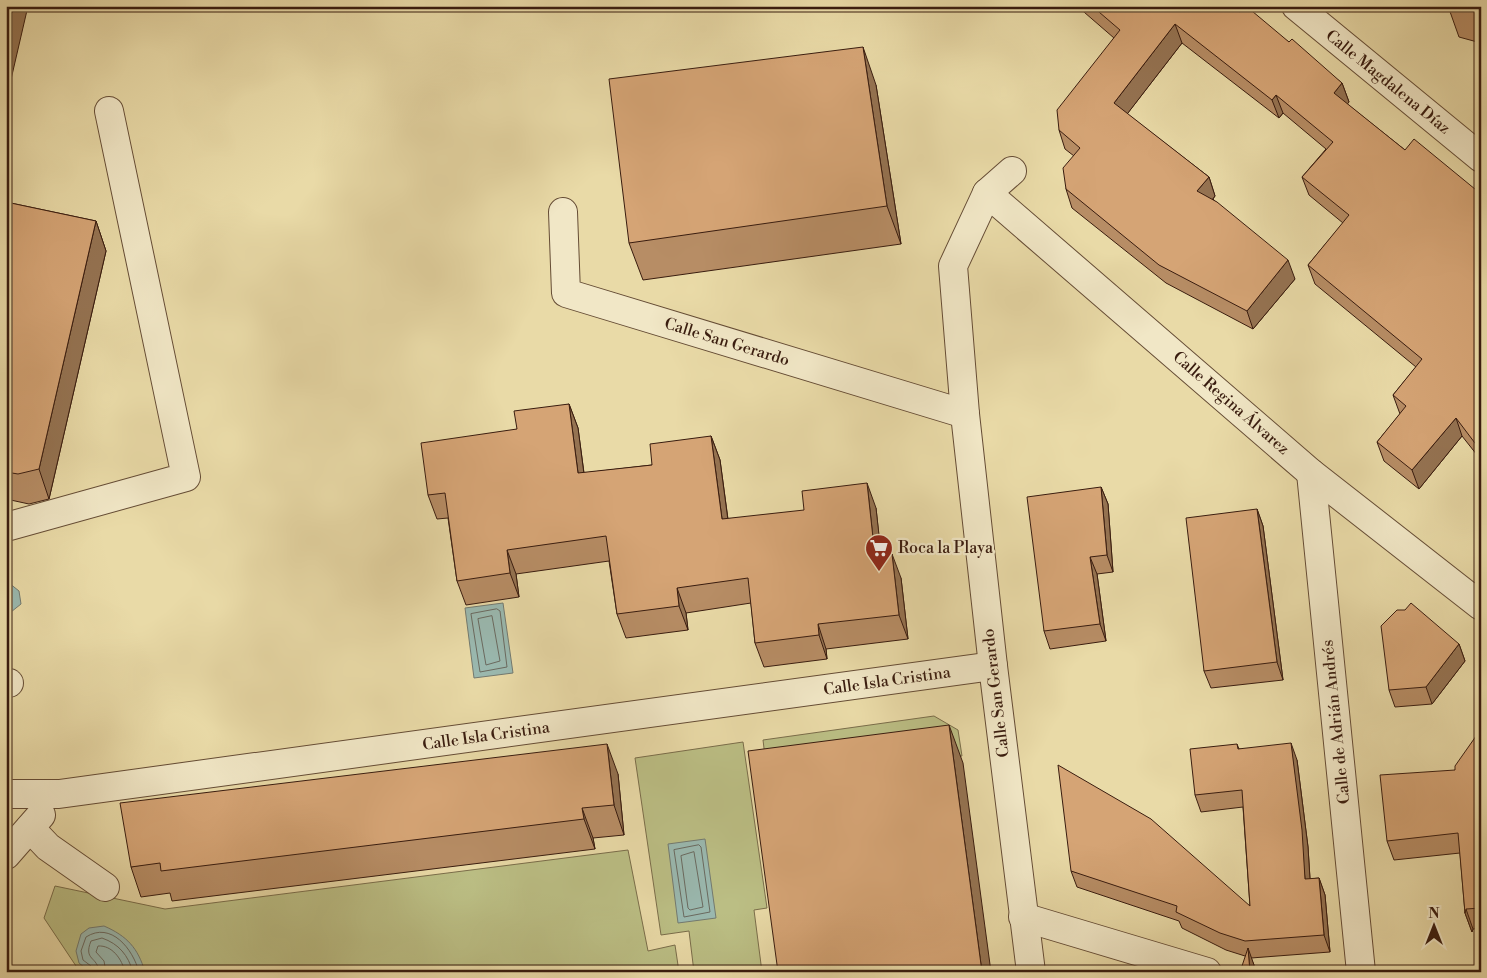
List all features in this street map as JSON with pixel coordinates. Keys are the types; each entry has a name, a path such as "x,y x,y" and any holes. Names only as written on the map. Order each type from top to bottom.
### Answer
{"street":[{"name":"Calle Magdalena Díaz","path":"1296,6 1481,158"},
{"path":"6,527 186,477 108,110"},
{"name":"Calle San Gerardo","path":"1012,171 987,194 952,266 965,414 993,666 1031,972"},
{"name":"Calle Regina Álvarez","path":"987,194 1312,473 1481,606"},
{"name":"Calle San Gerardo","path":"563,212 566,293 965,414"},
{"name":"Calle de Adrián Andrés","path":"1312,473 1361,972"},
{"name":"Calle Isla Cristina","path":"6,794 59,794 993,666"},
{"path":"6,855 59,794"},
{"path":"30,828 48,847 105,887"},
{"path":"1023,917 1207,972"}],"green space":[{"path":"934,716 958,730 962,756 768,781 763,740"},
{"path":"743,742 767,908 754,910 762,972 694,972 689,931 661,935 635,758"},
{"path":"628,850 648,951 675,945 679,972 80,972 44,918 55,886 165,909"}],"water":[{"path":"6,583 9,583 19,591 21,604 6,616"},
{"path":"503,603 513,673 474,678 465,608"},
{"path":"705,839 716,918 678,923 668,844"},
{"path":"104,926 119,934 130,944 139,956 145,972 90,972 79,963 76,951 81,934 89,928"}],"building":[{"path":"1092,6 1232,6 1240,12 1246,6 1289,42 1292,39 1342,83 1334,93 1405,150 1414,139 1481,194 1481,451 1456,418 1412,470 1377,442 1406,406 1393,395 1422,359 1308,265 1349,215 1302,177 1333,142 1276,95 1272,100 1175,24 1114,103 1209,177 1197,191 1217,202 1288,260 1247,311 1159,265 1066,189 1063,168 1080,148 1059,130 1057,110 1120,30"},
{"path":"1469,6 1481,6 1481,10"},
{"path":"863,47 887,206 629,243 609,79"},
{"path":"6,202 96,221 39,469 18,474 6,472"},
{"path":"569,404 578,473 652,465 650,444 711,436 722,519 804,510 802,491 867,483 875,556 892,554 899,615 818,624 819,635 755,643 748,578 677,588 679,606 617,614 606,536 507,550 510,573 457,581 445,493 428,495 421,443 517,429 514,411"},
{"path":"1101,487 1107,555 1090,557 1100,624 1044,631 1027,497"},
{"path":"1257,509 1277,662 1204,671 1186,518"},
{"path":"1411,603 1459,644 1426,687 1389,690 1381,626 1397,610 1405,610"},
{"path":"949,725 982,972 778,972 748,751"},
{"path":"1481,729 1481,908 1466,909 1465,913 1458,833 1387,841 1380,775 1455,770 1455,766"},
{"path":"1291,743 1302,830 1305,879 1319,878 1324,935 1245,941 1220,933 1176,912 1177,906 1071,871 1058,765 1151,819 1250,906 1242,790 1195,795 1190,749 1237,744 1238,749"},
{"path":"607,744 614,805 582,808 584,819 161,871 160,863 131,867 120,803"},
{"path":"1248,948 1250,972 1240,972"}],"place":[{"name":"Roca la Playa","path":"879,572"}]}
